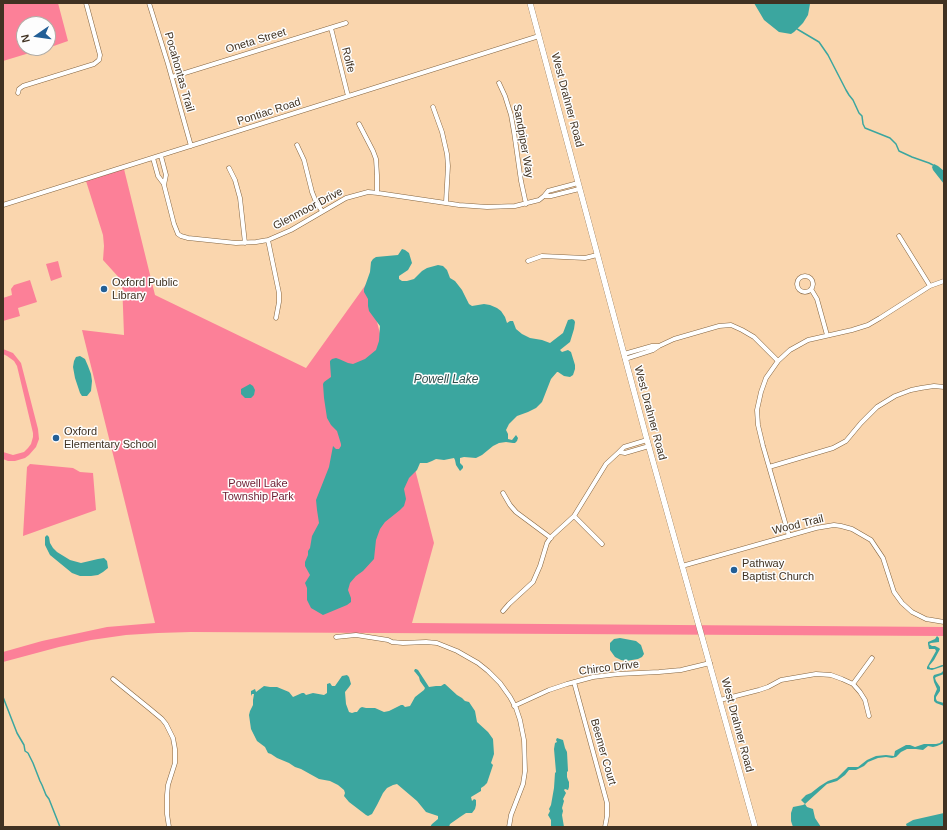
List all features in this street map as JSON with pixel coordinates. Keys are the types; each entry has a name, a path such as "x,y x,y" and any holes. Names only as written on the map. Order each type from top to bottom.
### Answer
{"street":[{"path":"18,93 23,86 92,64 99,60 100,55 86,3"},
{"name":"Pocahontas Trail","path":"148,3 172,77 191,146"},
{"name":"West Drahner Road","path":"530,3 624,356 755,827"},
{"name":"Oneta Street","path":"172,77 346,23"},
{"name":"Rolfe","path":"331,28 348,96"},
{"name":"Pontiac Road","path":"3,205 540,36"},
{"name":"Sandpiper Way","path":"498,83 505,96 511,116 526,204"},
{"path":"433,107 442,132 447,154 448,171 446,202"},
{"path":"359,124 376,159 377,192"},
{"path":"297,145 304,160 312,192 322,211"},
{"name":"Glenmoor Drive","path":"161,156 166,175 164,185"},
{"name":"Glenmoor Drive","path":"153,158 158,176 164,185 176,230 181,236 236,243 268,240 291,230 346,198 368,192 487,207 526,204 539,200 548,191 579,186"},
{"path":"229,168 235,180 240,198 244,243"},
{"path":"899,236 930,286"},
{"path":"268,240 279,293 276,318"},
{"path":"528,261 542,256 585,258 597,255"},
{"path":"789,536 758,425 757,410 760,392 766,378 778,361 790,350 808,340 868,325 930,286 944,281"},
{"path":"811,290 817,299 827,335"},
{"path":"624,356 652,346 659,346 674,339 719,326 731,325 754,337 778,361"},
{"path":"769,467 833,448 846,441 877,407 894,396 911,390 934,386 944,387"},
{"path":"503,611 533,582 547,543 574,516 606,464 624,447 648,443"},
{"path":"503,493 516,512 551,538"},
{"path":"574,516 602,544"},
{"name":"Wood Trail","path":"682,566 825,526 834,525 852,529 871,540 883,558 894,592 902,604 912,612 926,619 944,622"},
{"path":"336,637 356,635 392,642 437,643 478,663 500,683 510,698 520,720 524,740 525,771 511,814 509,827"},
{"path":"853,684 872,658"},
{"name":"Chirco Drive","path":"514,706 548,690 593,677 681,670 710,664"},
{"path":"720,700 759,690 781,680 816,674 831,675 842,678 853,684 866,700 869,716"},
{"path":"113,679 162,719 173,738 175,763 168,785 167,795 169,827"},
{"name":"Beemer Court","path":"574,682 607,803 605,827"}],"green space":[{"path":"3,3 58,3 68,41 56,45 56,16 16,16 16,56 20,56 3,61"},
{"name":"Powell Lake Township Park","path":"124,169 155,295 306,368 367,283 434,543 412,623 944,627 944,636 191,632 126,635 91,640 3,662 3,652 42,641 107,627 155,623 82,330 124,335 122,281 103,260 103,235 86,181"},
{"path":"58,261 62,277 51,281 46,264"},
{"path":"30,280 37,302 18,308 20,316 3,321 3,298 12,295 11,289 14,285"},
{"path":"3,349 13,353 21,363 38,429 39,439 36,447 25,458 15,461 3,459 3,452 13,455 24,452 31,444 33,433 17,366 14,361 3,354"},
{"path":"30,464 73,468 80,472 93,473 96,510 23,536 27,467"}],"water":[{"path":"754,3 810,4 808,15 803,23 791,34 779,32 764,20"},
{"path":"934,164 944,171 944,184 933,170 932,167"},
{"name":"Powell Lake","path":"402,249 409,253 412,263 408,270 399,276 399,279 402,281 407,281 414,279 427,268 438,265 443,266 447,270 450,278 455,281 462,290 469,304 472,306 484,304 497,308 505,317 507,323 513,321 516,329 530,338 550,343 563,333 568,320 574,320 574,329 570,342 560,350 562,352 568,350 571,352 575,369 573,375 570,377 564,376 557,372 551,379 542,402 536,408 517,416 509,424 506,430 508,439 512,440 516,435 518,438 515,443 499,443 476,458 460,458 460,463 463,468 460,471 454,458 444,460 436,459 427,463 420,463 417,470 409,478 404,489 406,499 404,506 385,522 380,529 376,540 374,559 350,583 348,590 351,602 323,615 311,608 307,600 307,588 305,583 310,575 305,566 305,562 312,536 319,523 316,500 329,467 333,446 336,449 339,449 341,444 337,431 327,418 323,384 331,377 330,361 332,359 336,358 353,364 365,359 376,350 379,341 380,326 369,311 368,299 364,289 373,259 376,257 398,255"},
{"path":"80,356 85,359 91,374 91,391 87,396 82,396 80,393 73,367 76,357"},
{"path":"250,384 255,390 254,395 251,398 245,398 241,394 241,389"},
{"path":"47,535 53,548 70,560 81,563 104,558 107,561 108,568 98,575 91,576 80,576 72,573 50,555 45,545 45,537"},
{"path":"937,636 939,638 939,642 929,644 940,649 929,666 930,668 934,668 942,665 944,666 932,670 927,669 936,651 935,649 929,649 928,642 935,639"},
{"path":"620,638 636,641 641,645 644,654 642,657 626,661 615,657 610,650 610,643 614,639"},
{"path":"415,669 418,670 429,687 441,686 445,684 465,701 469,702 475,711 477,722 493,739 494,754 491,763 493,765 487,783 481,788 481,791 471,797 472,801 474,799 476,800 475,809 472,813 466,813 460,817 450,824 449,827 430,827 438,819 438,816 426,812 417,801 397,784 387,788 372,814 368,816 349,802 344,796 344,790 338,785 330,781 319,779 268,753 265,747 257,741 251,729 249,715 253,705 254,694 251,696 251,691 255,689 256,692 264,686 277,687 289,692 293,697 302,693 306,695 313,693 324,695 327,693 327,684 330,683 332,686 335,686 342,676 347,675 351,684 345,692 346,704 349,712 357,712 362,707 375,708 384,712 401,705 405,707 410,706 415,697 424,690 425,688 414,671"},
{"path":"944,670 944,674 935,678 940,687 940,691 936,699 937,701 944,703 944,706 934,701 934,696 937,689 933,677"},
{"path":"557,738 563,740 567,752 567,777 569,787 568,790 564,790 566,793 563,799 562,815 564,827 551,827 551,820 548,815 550,811 549,809 551,805 556,772 554,749"},
{"path":"944,739 944,743 937,746 928,746 923,750 907,749 896,757 878,758 868,762 856,770 849,770 837,781 827,784 805,804 801,800 806,795 828,781 837,778 848,767 858,767 867,760 876,756 894,756 895,751 906,745 915,747 924,744 936,744 940,743"},
{"path":"805,804 807,807 813,809 815,818 821,827 793,827 791,813 793,807"},
{"path":"944,813 944,827 907,827 906,824 913,820"}],"waterway":[{"path":"797,29 819,42 828,55 846,90 862,116 865,128 890,138 896,144 899,151 933,165"},
{"path":"3,697 17,733 24,745 25,751 28,753 33,763 60,827"}],"place":[{"name":"Oxford Public Library","path":"104,289"},
{"name":"Oxford Elementary School","path":"56,438"},
{"name":"Pathway Baptist Church","path":"734,570"}]}
